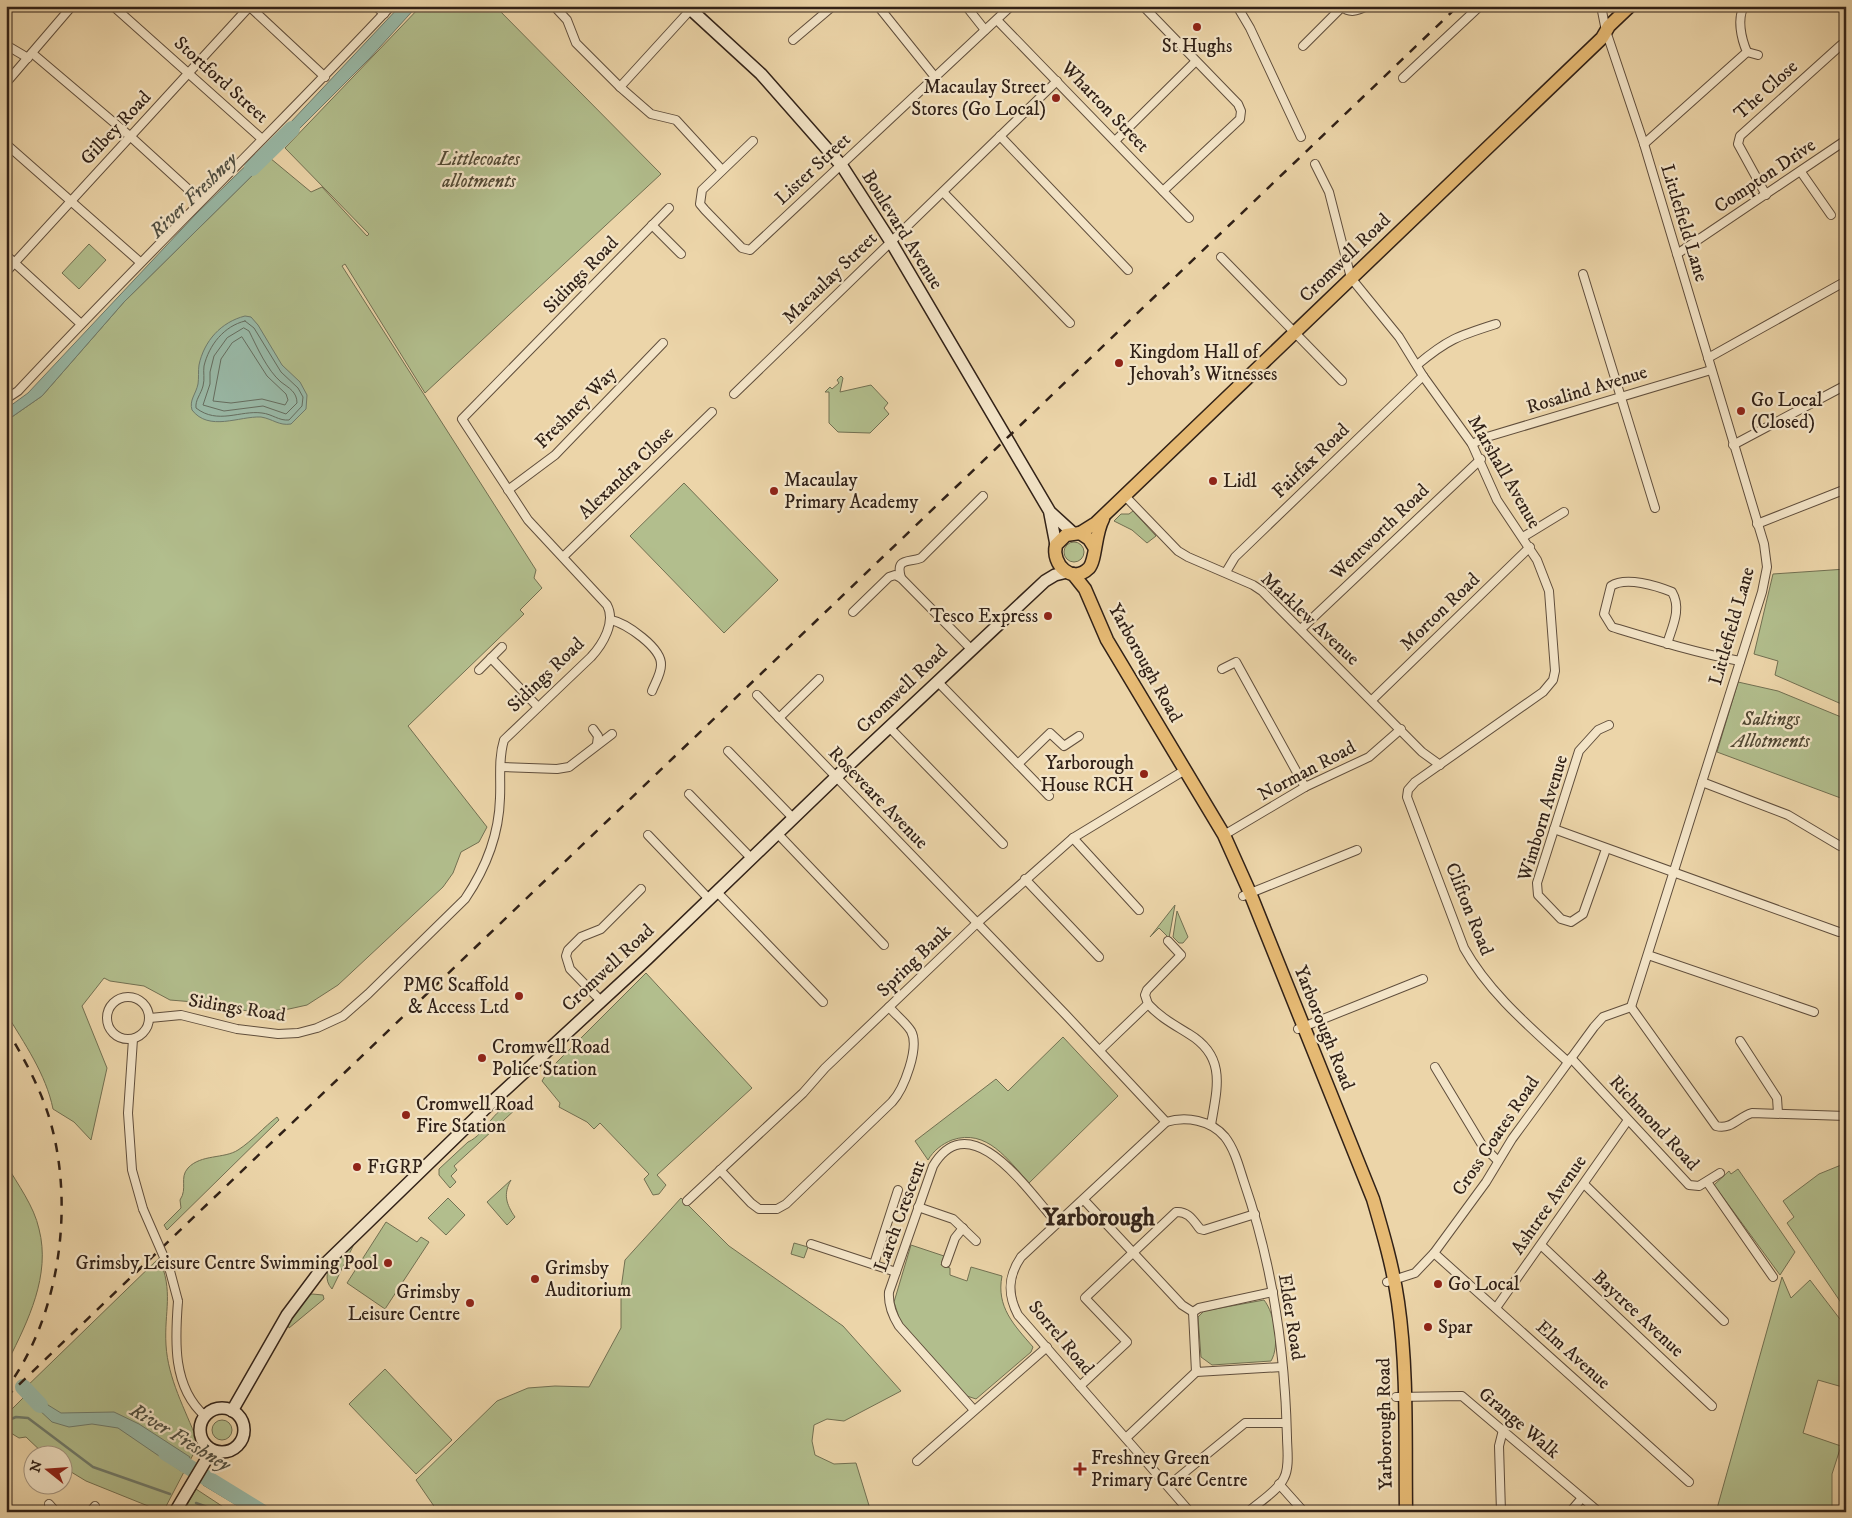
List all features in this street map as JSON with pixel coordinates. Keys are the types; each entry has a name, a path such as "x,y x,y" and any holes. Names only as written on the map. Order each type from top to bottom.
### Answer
{"main road":[{"name":"Cromwell Road","path":"1076,533 1096,523 1630,6"},
{"name":"Cromwell Road","path":"1094,546 1101,522 1108,510"},
{"path":"1076,533 1089,539 1094,546 1093,562 1081,573 1070,573 1062,569 1055,559 1056,545 1066,535 1076,533"},
{"name":"Yarborough Road","path":"1087,595 1093,562"},
{"name":"Yarborough Road","path":"1070,573 1087,595 1107,640 1224,835 1246,895 1373,1199 1402,1335 1400,1396 1406,1512"}],"street":[{"path":"6,83 72,6"},
{"name":"Stortford Street","path":"113,6 262,139"},
{"path":"250,6 325,77"},
{"name":"Gilbey Road","path":"6,272 250,6"},
{"path":"376,6 384,14"},
{"path":"6,399 18,391 200,200 325,77 391,6"},
{"path":"554,6 567,20 576,43 620,87 651,114 676,120 722,170"},
{"path":"793,40 833,6"},
{"path":"878,6 935,77"},
{"path":"966,6 985,30"},
{"name":"Lister Street","path":"753,141 702,190 700,204 742,248 750,250 1011,6"},
{"path":"1143,6 1195,62 1238,104 1241,115 1240,119 1163,191"},
{"path":"1237,6 1250,28 1301,137"},
{"path":"1303,46 1342,6 1346,11 1355,12 1367,6"},
{"path":"1403,78 1480,6"},
{"name":"Littlefield Lane","path":"1601,6 1606,31 1644,144 1766,556 1765,580 1631,1007"},
{"path":"1744,6 1740,13 1740,22 1745,53"},
{"path":"620,87 691,7"},
{"name":"Boulevard Avenue","path":"691,7 761,74 842,166 891,242 1045,504 1057,520 1076,533"},
{"name":"Wharton Street","path":"997,20 1189,218"},
{"path":"6,45 30,55 131,137 200,200"},
{"name":"The Close","path":"1766,195 1738,144 1740,136 1841,45"},
{"path":"1745,53 1758,55"},
{"path":"1644,144 1745,53"},
{"path":"1115,141 1195,62"},
{"name":"Macaulay Street","path":"734,394 1057,80"},
{"path":"1000,136 1128,270"},
{"name":"Compton Drive","path":"1677,254 1846,140"},
{"path":"6,144 140,262"},
{"path":"1315,164 1329,192 1350,278"},
{"path":"1801,172 1831,215"},
{"path":"943,192 1070,324"},
{"name":"Sidings Road","path":"150,1018 181,1015 237,1029 278,1034 298,1033 343,1016 465,899 476,883 485,867 497,831 504,740 591,658 602,641 611,620 611,612 607,605 528,520 462,420 669,208"},
{"path":"652,225 681,254"},
{"path":"6,256 80,324"},
{"path":"1220,257 1342,381"},
{"path":"1582,274 1622,397 1655,508"},
{"name":"Marshall Avenue","path":"1350,278 1399,336 1423,376 1472,444 1481,459 1497,500 1530,548 1544,574 1549,591 1555,671 1553,680"},
{"path":"1708,358 1846,281"},
{"path":"1417,365 1442,344 1456,336 1496,324"},
{"name":"Freshney Way","path":"508,490 556,454 663,343"},
{"name":"Rosalind Avenue","path":"1472,444 1487,437 1711,370"},
{"name":"Fairfax Road","path":"1226,572 1235,557 1423,376"},
{"path":"1733,445 1846,385"},
{"name":"Alexandra Close","path":"563,557 712,412"},
{"name":"Wentworth Road","path":"1301,630 1481,459"},
{"path":"1757,524 1846,489"},
{"path":"901,578 899,570 902,563 909,559 921,558 983,496"},
{"name":"Marklew Avenue","path":"1124,496 1178,551 1226,572 1262,591 1422,752 1440,765"},
{"name":"Boulevard Avenue","path":"1045,504 1053,524 1056,545"},
{"path":"1523,537 1564,512"},
{"name":"Morton Road","path":"1372,700 1530,548"},
{"name":"Cromwell Road","path":"1045,581 1055,559"},
{"name":"Cromwell Road","path":"232,1411 287,1315 326,1263 493,1100 713,896 971,649 1045,581 1055,575 1070,573"},
{"path":"853,612 889,577 895,575 901,578 971,649"},
{"path":"1667,644 1677,611 1676,598 1672,592 1626,581 1617,582 1611,586 1604,614 1607,622 1612,627 1667,644 1740,661"},
{"path":"611,620 630,627 660,658 661,668 652,691"},
{"path":"479,670 502,646"},
{"path":"491,658 538,707"},
{"path":"1222,669 1236,662 1305,788"},
{"path":"779,718 819,679"},
{"name":"Clifton Road","path":"1553,680 1543,692 1409,787 1407,800 1464,948 1484,979 1569,1060"},
{"path":"938,682 1049,796"},
{"name":"Roseveare Avenue","path":"756,695 1100,1050 1166,1122"},
{"name":"Wimborn Avenue","path":"1606,849 1583,914 1576,921 1566,922 1542,900 1536,889 1579,751 1598,730 1609,725"},
{"path":"889,727 1003,844"},
{"path":"593,729 598,736 597,744"},
{"name":"Norman Road","path":"1224,835 1305,788 1369,757 1401,730"},
{"path":"1018,764 1050,733 1064,746 1079,736"},
{"path":"501,767 558,769 569,767 612,734"},
{"path":"728,751 793,818"},
{"name":"Spring Bank","path":"687,1201 803,1094 825,1068 1025,879 1073,838 1185,770"},
{"path":"1702,782 1788,815 1840,846"},
{"path":"689,794 752,858"},
{"path":"1554,829 1839,932"},
{"path":"777,833 884,945"},
{"path":"648,835 823,1002"},
{"path":"1073,838 1139,910"},
{"path":"1246,895 1357,850"},
{"path":"1025,879 1099,956"},
{"path":"600,1001 570,969 566,956 568,950 582,937 601,929 641,889"},
{"path":"1166,1122 1186,1119 1211,1125 1218,1081 1217,1069 1211,1057 1196,1039 1161,1017 1148,1004 1145,995 1147,990 1181,955 1168,941"},
{"path":"1648,955 1814,1012"},
{"path":"1301,1028 1423,979"},
{"path":"127,996 135,997 145,1004 150,1018 145,1031 133,1039 118,1037 112,1033 107,1016 112,1004 127,996"},
{"path":"1100,1050 1148,1004"},
{"path":"720,1170 751,1204 768,1210 786,1204 815,1178 900,1092 914,1050 914,1040 911,1031 889,1007"},
{"path":"1631,1007 1716,1126 1724,1128 1752,1113 1846,1116"},
{"name":"Cross Coates Road","path":"1391,1281 1415,1273 1434,1253 1482,1187 1569,1060 1603,1017 1631,1007"},
{"path":"133,1039 128,1113 132,1170 143,1209 170,1271 178,1301 175,1342 181,1376 190,1398 205,1416"},
{"path":"1740,1041 1777,1098 1778,1113"},
{"name":"Richmond Road","path":"1569,1060 1689,1185 1696,1187 1720,1173"},
{"path":"1435,1067 1482,1145 1498,1161"},
{"name":"Ashtree Avenue","path":"1496,1308 1542,1246 1628,1120"},
{"name":"Sorrel Road","path":"1166,1122 1021,1257 1013,1272 1010,1287 1014,1307 1018,1315 1190,1512"},
{"name":"Elder Road","path":"1211,1125 1219,1130 1230,1145 1255,1214 1273,1292 1282,1367 1286,1423 1286,1472 1279,1484"},
{"name":"Larch Crescent","path":"974,1410 895,1320 888,1298 918,1207 936,1160 950,1148 970,1144 985,1148 999,1159 1057,1224"},
{"path":"1707,1182 1773,1277"},
{"path":"1584,1184 1724,1322"},
{"path":"874,1264 898,1190"},
{"path":"1084,1200 1182,1305 1193,1312"},
{"path":"918,1207 953,1219 976,1241"},
{"path":"1080,1386 1127,1342 1085,1298 1176,1212 1183,1211 1200,1229 1204,1230 1255,1214"},
{"path":"946,1263 955,1238 963,1228"},
{"path":"811,1244 896,1272"},
{"name":"Baytree Avenue","path":"1542,1246 1712,1406"},
{"name":"Elm Avenue","path":"1434,1253 1689,1482"},
{"path":"1193,1312 1199,1308 1273,1292"},
{"path":"1193,1312 1196,1372"},
{"path":"917,1460 1047,1348"},
{"path":"1126,1438 1196,1372 1282,1367"},
{"name":"Grange Walk","path":"1400,1396 1462,1396 1598,1512"},
{"path":"218,1409 232,1411 242,1422 244,1429 239,1443 227,1452 212,1450 202,1439 201,1423 205,1416 218,1409"},
{"path":"1168,1486 1246,1423 1286,1423"},
{"path":"1500,1512 1499,1446 1503,1430"},
{"path":"175,1512 212,1450"},
{"path":"1248,1512 1279,1484 1304,1512"},
{"path":"1570,1512 1582,1498"}],"green space":[{"name":"Littlecoates allotments","path":"421,6 495,6 661,174 425,393 345,264 342,266 536,570 534,578 542,588 520,610 524,614 408,726 487,827 479,842 461,852 453,873 443,887 338,985 307,1005 260,1012 230,1009 206,1003 170,1000 144,986 110,981 104,978 82,1006 107,1068 91,1140 74,1122 53,1109 40,1071 6,1013 6,421 42,396 124,302 270,158 311,192 322,187 367,236 369,234 285,148"},
{"path":"89,244 106,260 79,289 62,273"},
{"path":"841,376 843,378 840,392 871,385 888,403 884,408 889,414 870,433 838,432 829,423 829,392 825,392 830,387 832,389 839,383 837,380"},
{"path":"684,483 778,580 724,633 630,536"},
{"path":"1133,511 1156,536 1147,543 1132,530 1114,521 1121,514 1129,514"},
{"path":"1074,542 1081,545 1084,552 1081,559 1074,562 1067,559 1064,552 1067,545"},
{"path":"1846,569 1846,706 1775,675 1778,661 1754,654 1773,574"},
{"name":"Saltings Allotments","path":"1738,682 1778,691 1846,719 1846,800 1717,752"},
{"path":"1175,905 1169,938 1159,928 1150,937"},
{"path":"1177,911 1188,937 1183,943 1179,943 1173,937"},
{"path":"646,973 752,1088 657,1175 666,1185 659,1194 653,1195 644,1179 649,1174 600,1123 594,1129 587,1122 559,1107 560,1103 542,1081 548,1071"},
{"path":"1063,1037 1118,1096 1029,1183 996,1148 976,1138 964,1137 952,1140 935,1151 928,1160 915,1141 996,1079 1008,1091"},
{"path":"520,1101 530,1104 523,1112 518,1107 454,1166 457,1170 451,1176 456,1182 450,1188 439,1175 439,1169 468,1142 475,1138 503,1108"},
{"path":"277,1117 279,1120 167,1230 164,1225 181,1208 180,1200 184,1176 188,1168 199,1161 226,1155 238,1150"},
{"path":"1846,1163 1846,1310 1787,1223 1794,1217 1783,1201 1819,1174"},
{"path":"6,1164 37,1220 42,1246 40,1280 36,1297 8,1361"},
{"path":"1738,1169 1795,1252 1780,1275 1714,1185 1729,1171 1731,1174"},
{"path":"511,1180 506,1194 509,1208 515,1217 507,1225 487,1202"},
{"path":"448,1198 465,1215 446,1235 428,1218"},
{"path":"681,1198 729,1246 843,1326 901,1391 844,1421 827,1419 814,1425 812,1441 815,1455 834,1464 856,1463 871,1512 438,1512 416,1480 497,1401 528,1388 555,1386 589,1387 621,1328 621,1289 625,1260"},
{"name":"Grimsby Leisure Centre Swimming Pool","path":"386,1222 417,1242 421,1237 429,1242 385,1309 347,1283"},
{"path":"358,1236 332,1289 327,1275 330,1267 340,1253"},
{"path":"794,1243 808,1247 804,1258 791,1254"},
{"path":"911,1245 944,1256 941,1265 950,1268 950,1275 967,1281 971,1267 1002,1276 1001,1287 1004,1306 1013,1323 1033,1347 1031,1352 976,1399 967,1396 900,1321 894,1302"},
{"path":"159,1258 164,1270 167,1292 167,1358 178,1394 197,1440 196,1449 163,1512 86,1481 72,1472 72,1446 36,1446 26,1437 19,1438 6,1430 6,1415 24,1397 20,1393"},
{"path":"1782,1277 1791,1298 1810,1280 1846,1327 1846,1388 1818,1380 1803,1433 1841,1446 1832,1474 1832,1512 1716,1512"},
{"path":"312,1294 323,1295 324,1299 289,1328 288,1324 305,1297"},
{"path":"1264,1300 1271,1313 1275,1330 1274,1355 1271,1361 1212,1365 1201,1357 1198,1317 1204,1311"},
{"path":"385,1369 452,1440 416,1474 349,1404"},
{"path":"222,1420 229,1423 232,1430 229,1437 222,1440 215,1437 212,1430 215,1423"},
{"path":"196,1489 231,1512 183,1512"}],"water":[{"path":"400,6 417,6 370,58 280,148 274,140"},
{"path":"263,149 270,158 124,302 42,396 6,421 6,409 28,393 196,214"},
{"path":"245,316 251,317 258,325 282,365 300,382 307,395 306,409 291,424 283,424 261,417 216,422 199,417 192,410 192,400 198,384 199,365 205,348 221,328"},
{"path":"31,1385 48,1405 61,1413 114,1412 139,1424 190,1457 181,1471 118,1428 92,1424 69,1427 52,1422 22,1394"},
{"path":"209,1473 273,1512 248,1512 203,1485"}],"waterway":[{"name":"River Freshney","path":"252,168 292,129"},
{"name":"River Freshney","path":"23,1387 40,1405"},
{"path":"6,1421 16,1417 28,1418 93,1467 170,1494"},
{"name":"River Freshney","path":"166,1453 262,1512"},
{"path":"196,1503 221,1512"}],"railway":[{"path":"6,1397 1458,6"},
{"path":"6,1028 24,1060 45,1105 57,1150 61,1185 58,1257 51,1293 40,1328 25,1360 6,1389"}],"place":[{"name":"St Hughs","path":"1197,27"},
{"name":"Macaulay Street Stores (Go Local)","path":"1056,98"},
{"name":"Kingdom Hall of Jehovah's Witnesses","path":"1119,363"},
{"name":"Go Local (Closed)","path":"1741,411"},
{"name":"Lidl","path":"1213,481"},
{"name":"Macaulay Primary Academy","path":"774,491"},
{"name":"Tesco Express","path":"1048,616"},
{"name":"Yarborough House RCH","path":"1144,774"},
{"name":"PMC Scaffold & Access Ltd","path":"519,996"},
{"name":"Cromwell Road Police Station","path":"482,1058"},
{"name":"Cromwell Road Fire Station","path":"406,1115"},
{"name":"F1GRP","path":"357,1167"},
{"name":"Grimsby Leisure Centre Swimming Pool","path":"388,1263"},
{"name":"Grimsby Auditorium","path":"535,1279"},
{"name":"Go Local","path":"1438,1284"},
{"name":"Grimsby Leisure Centre","path":"470,1303"},
{"name":"Spar","path":"1428,1327"},
{"name":"Freshney Green Primary Care Centre","path":"1080,1469"}],"district":[{"name":"Yarborough","path":"1099,1218"}]}
